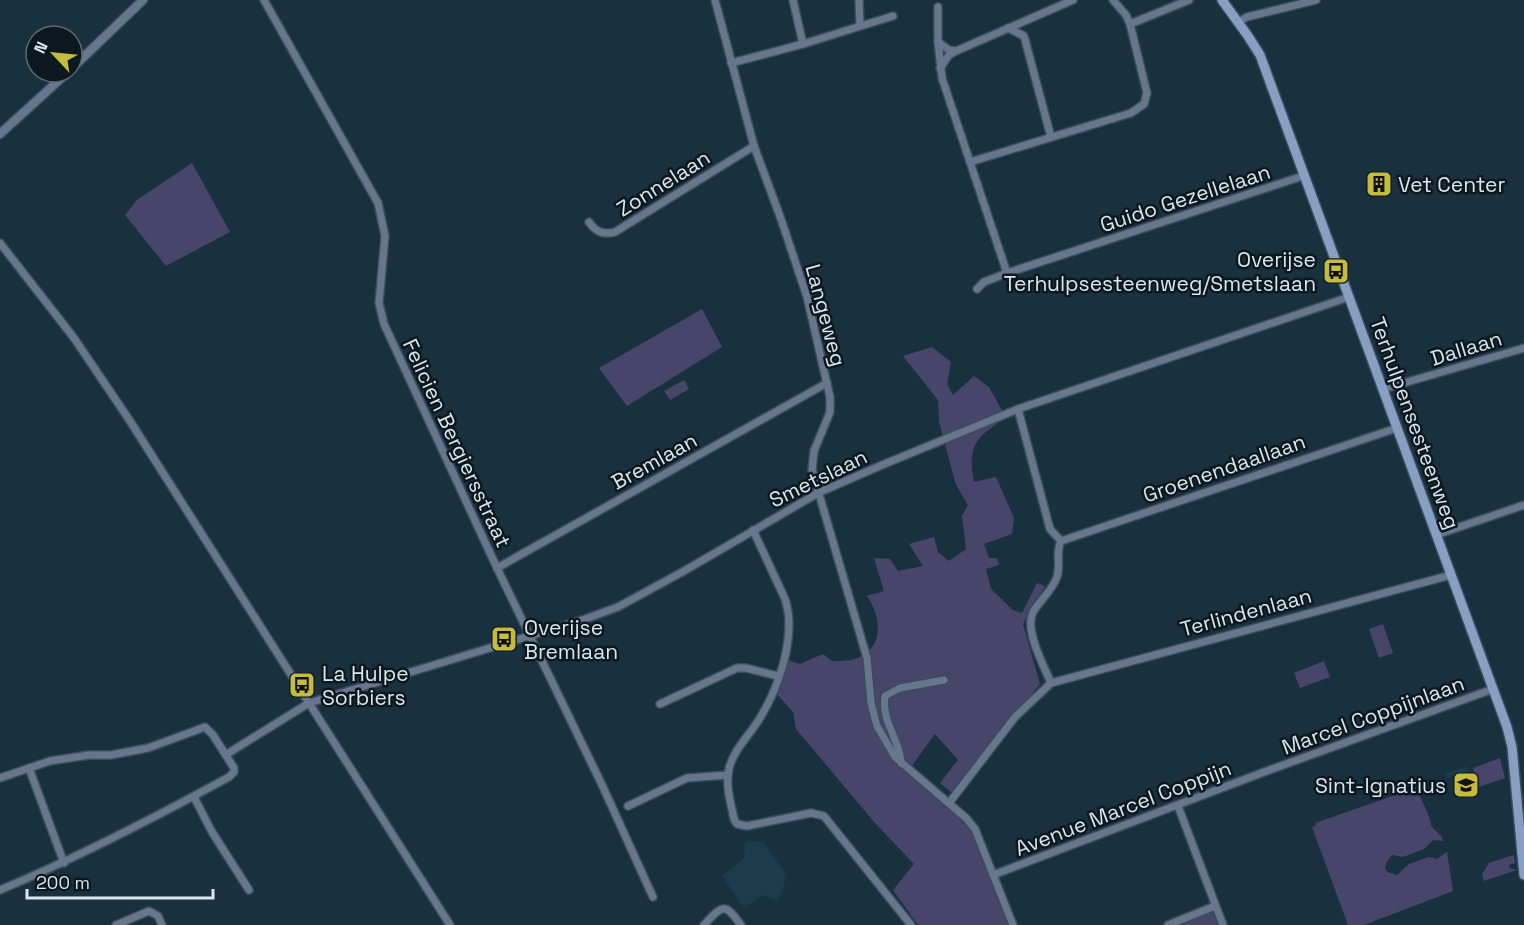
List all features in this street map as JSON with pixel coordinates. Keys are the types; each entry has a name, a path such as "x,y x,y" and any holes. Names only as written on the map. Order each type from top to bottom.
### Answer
{"main road":[{"name":"Terhulpensesteenweg","path":"1222,0 1260,55 1508,727 1512,747 1524,875"}],"street":[{"path":"84,57 143,0"},
{"name":"Felicien Bergiersstraat","path":"264,0 378,203 385,236 379,303 384,324 653,897"},
{"name":"Langeweg","path":"715,0 754,146 807,297 831,397 830,412 812,462 818,493 869,668 874,717 885,743 901,763 949,803 975,829 1013,925"},
{"path":"793,0 803,44"},
{"path":"859,0 860,26"},
{"path":"940,68 949,55 956,51 1073,0"},
{"path":"970,162 1131,113 1144,104 1147,93 1130,24 1113,0"},
{"path":"1130,24 1189,0"},
{"path":"1238,22 1247,17 1316,0"},
{"path":"938,7 940,68 1007,273"},
{"path":"731,63 803,44 893,16"},
{"path":"1029,20 1024,28 1024,36 1051,137"},
{"path":"1008,28 1024,36"},
{"path":"938,42 949,50 956,51"},
{"path":"0,134 55,84"},
{"name":"Zonnelaan","path":"589,222 593,228 602,233 615,232 754,146"},
{"name":"Guido Gezellelaan","path":"977,289 984,282 1007,273 1304,176"},
{"path":"0,243 74,338 130,421 450,925"},
{"name":"Smetslaan","path":"227,754 309,703 618,607 818,493 1018,409 1349,297"},
{"name":"Dallaan","path":"1383,389 1524,348"},
{"name":"Bremlaan","path":"497,568 826,383"},
{"path":"949,803 1016,717 1051,683 1031,632 1030,622 1058,575 1058,548 1061,541 1050,530 1018,409"},
{"name":"Groenendaallaan","path":"1061,541 1397,428"},
{"path":"1436,535 1524,506"},
{"path":"753,530 789,610 788,640 778,676 760,719 733,757 727,783 734,819 737,824 747,826 812,813 824,816 911,925"},
{"name":"Terlindenlaan","path":"1051,683 1450,575"},
{"path":"660,704 737,668 778,676"},
{"path":"901,763 901,755 887,723 885,696 900,688 944,680"},
{"name":"Marcel Coppijnlaan","path":"1264,772 1493,689"},
{"path":"0,778 69,758 111,755 148,748 205,727 227,754 234,768 234,772 229,777 194,797 64,863 0,890"},
{"path":"29,768 64,863"},
{"name":"Avenue Marcel Coppijn","path":"993,875 1264,772"},
{"path":"628,806 687,778 728,775"},
{"path":"194,797 212,832 249,890"},
{"path":"1178,806 1223,925"},
{"path":"1168,925 1215,906"},
{"path":"704,925 721,909 726,908 741,925"},
{"path":"116,925 149,911 158,916 162,925"}],"shaded area":[{"path":"192,163 230,232 166,266 125,215 137,200"},
{"path":"702,309 722,347 627,406 599,368"},
{"path":"932,347 951,362 947,384 953,395 974,376 989,387 1006,418 987,431 976,443 972,459 974,482 996,477 1014,518 1012,534 984,544 989,558 997,558 999,565 986,569 991,589 1013,610 1022,613 1037,583 1045,586 1023,624 1040,684 953,794 940,783 958,760 935,734 911,767 973,833 1010,925 918,925 893,890 914,864 875,823 796,729 793,712 777,694 788,660 800,664 823,654 832,661 849,660 862,656 875,643 878,625 867,596 884,591 874,558 890,559 898,571 923,566 909,544 934,537 938,552 949,561 966,549 962,516 968,505 956,485 939,422 938,400 903,356"},
{"path":"684,380 689,389 670,400 664,391"},
{"path":"1383,624 1393,653 1379,658 1369,629"},
{"path":"1324,661 1330,677 1300,688 1294,673"},
{"path":"1500,758 1505,778 1479,787 1473,768"},
{"name":"Sint-Ignatius","path":"1466,766 1475,792 1471,793 1472,796 1464,798 1455,775 1447,778 1445,774"},
{"path":"1416,788 1428,813 1431,826 1443,841 1433,840 1424,849 1403,857 1392,855 1385,869 1397,875 1409,864 1429,857 1437,859 1447,852 1453,891 1364,925 1348,925 1312,827 1316,826 1315,823"},
{"path":"745,842 763,842 787,876 778,901 762,895 744,908 722,876 744,858"},
{"path":"1514,855 1515,863 1509,865 1510,868 1517,870 1484,881 1482,874 1489,863"},
{"path":"1212,908 1219,925 1175,925"}],"place":[{"name":"Vet Center","path":"1379,184"},
{"name":"Overijse Terhulpsesteenweg/Smetslaan","path":"1336,271"},
{"name":"Overijse Bremlaan","path":"504,639"},
{"name":"La Hulpe Sorbiers","path":"302,685"},
{"name":"Sint-Ignatius","path":"1466,785"}]}
